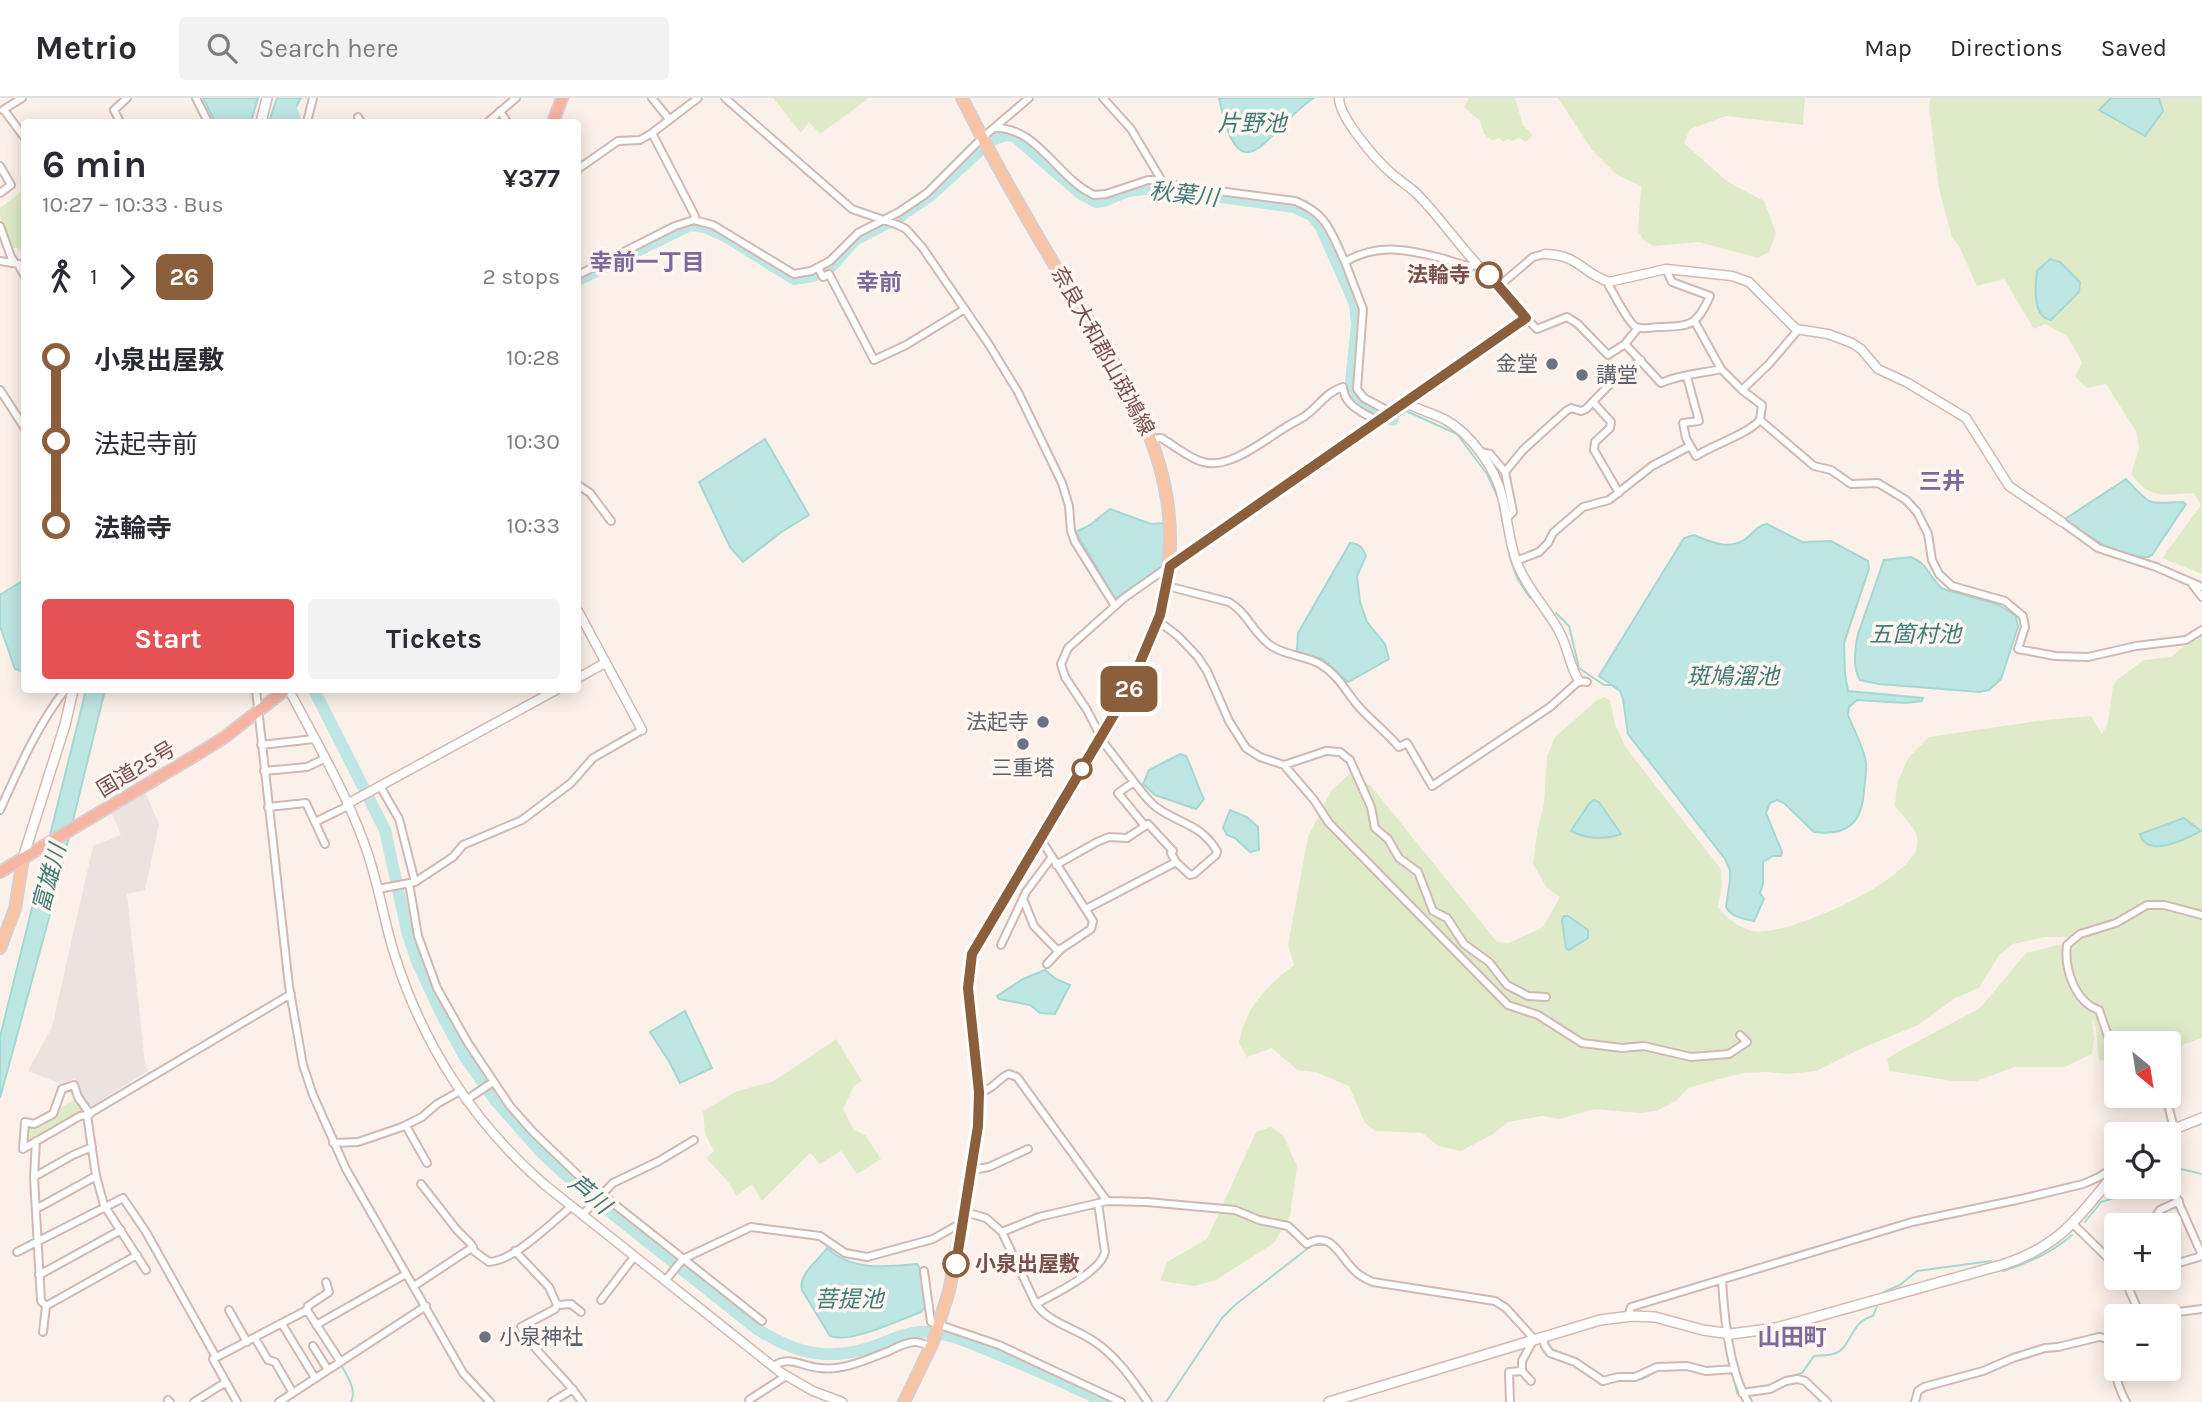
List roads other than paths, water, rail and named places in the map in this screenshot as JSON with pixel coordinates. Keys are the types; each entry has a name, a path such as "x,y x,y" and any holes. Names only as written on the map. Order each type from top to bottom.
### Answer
{"highway":[{"path":"554,119 562,98"},
{"name":"国道25号","path":"0,872 196,755 283,693"}],"main road":[{"path":"262,119 267,98"},
{"name":"奈良大和郡山斑鳩線","path":"904,1402 932,1345 955,1267 972,1170 979,1092 968,988 972,954 1102,737 1139,667 1158,621 1170,566 1171,527 1161,464 1137,404 1105,346 1024,214 962,98"},
{"path":"0,948 15,909 23,858 65,725 72,693"},
{"path":"2181,1126 2202,1118"},
{"path":"1329,1402 1591,1322 1628,1317 1655,1317 1727,1334 1776,1328 2005,1264 2045,1247 2073,1224 2104,1187"}],"street":[{"path":"21,133 2,110 22,98"},
{"path":"118,119 114,110 127,98"},
{"path":"196,98 206,119"},
{"path":"308,119 313,98"},
{"path":"491,119 516,98"},
{"path":"652,98 669,119"},
{"path":"581,167 618,141 640,139 652,133 698,98"},
{"path":"726,98 852,209 906,229 922,247 1018,392 1062,483 1069,506 1071,531 1115,606"},
{"path":"581,273 675,226 694,220 713,225 794,274 818,268 831,261 858,233 927,193 982,138 1029,98"},
{"path":"1103,98 1131,128 1163,182"},
{"path":"1339,98 1341,110 1376,158 1418,195 1453,239 1537,329 1567,317 1578,324 1608,355 1625,344 1637,328"},
{"path":"500,111 505,119"},
{"path":"994,128 1004,128 1025,137 1094,195 1106,194 1148,180 1290,200 1317,211 1326,222 1345,262 1363,309 1357,389 1363,398 1389,413"},
{"path":"652,133 680,184 695,216 694,220"},
{"path":"0,166 11,185 0,193"},
{"path":"0,226 11,257 19,264"},
{"path":"1345,262 1362,252 1378,249 1424,254 1465,265 1478,265"},
{"path":"1499,286 1533,257 1545,254 1564,255 1609,282 1666,269 1741,278 1753,285 1798,330 1828,334 1853,343 1878,369 1908,383 1966,418 2010,486 2098,548 2156,566 2202,587"},
{"path":"0,261 19,264"},
{"path":"818,268 823,277 829,274 874,360 906,345 965,309"},
{"path":"1609,282 1631,323 1637,328 1673,328 1695,322 1701,316 1710,296 1672,282 1666,269"},
{"path":"1056,865 1097,842 1109,837 1126,838 1148,824 1173,851 1171,853 1177,862 1190,875 1216,855 1217,851 1199,830 1154,806 1134,782 1065,677 1061,664 1068,648 1115,606 1170,566 1526,318"},
{"path":"1688,377 1699,421 1683,423 1686,438 1696,456 1743,432 1760,420 1762,405 1721,369 1695,322"},
{"path":"1742,390 1798,330"},
{"path":"1625,344 1661,383 1680,374 1688,377 1721,369"},
{"path":"1505,472 1530,443 1566,411 1571,408 1581,411 1586,409 1608,386 1641,360"},
{"path":"1152,439 1161,438 1200,462 1218,462 1246,453 1270,439 1286,426 1304,417 1330,392 1343,387 1345,398 1350,404 1378,420"},
{"path":"0,390 21,422"},
{"path":"1167,586 1229,601 1273,648 1308,659 1327,669 1399,747 1407,743 1432,786 1557,702 1583,681 1570,664 1561,633 1532,594 1516,561 1499,483 1479,452 1454,426 1404,402"},
{"path":"1593,402 1611,422 1610,428 1595,442 1594,450 1619,493"},
{"path":"1760,420 1814,466 1831,470 1851,484 1878,483 1906,500 1928,534 1932,560 1946,582 2005,601 2023,616 2025,627 2018,649 2055,656 2088,657 2136,646 2177,643 2202,631"},
{"path":"1516,561 1539,552 1553,533 1583,507 1609,500 1652,466 1690,446"},
{"path":"1479,452 1490,454 1505,472 1513,512 1506,519"},
{"path":"581,487 590,493 611,521"},
{"path":"2191,582 2202,597"},
{"path":"378,889 411,883 453,857 463,845 522,821 571,783 593,758 642,730 581,617"},
{"path":"1158,621 1178,636 1197,656 1207,671 1229,721 1246,748 1260,757 1284,765 1314,800 1329,823 1508,1005 1538,1015 1582,1043 1622,1048 1644,1046 1691,1056 1729,1054 1747,1042 1740,1035"},
{"path":"581,676 605,663"},
{"path":"0,810 25,752 52,706 63,693"},
{"path":"256,693 291,994 303,1065 333,1143 463,1373 490,1402"},
{"path":"289,693 348,805 368,852 394,953 414,1009 434,1050 463,1096 516,1160 571,1207 773,1367 813,1391 842,1402"},
{"path":"315,822 551,693"},
{"path":"261,745 314,739"},
{"path":"1284,765 1326,751 1345,755 1350,760 1371,807 1375,828 1388,839 1399,858 1418,872 1433,911 1447,918 1464,944 1489,962 1507,985 1528,996 1546,997"},
{"path":"264,771 307,767 324,759"},
{"path":"1134,782 1118,793 1145,826"},
{"path":"377,788 399,819 418,936 437,988 452,1017 494,1082 533,1132 572,1171 762,1321"},
{"path":"268,807 306,803 325,844"},
{"path":"1040,838 1093,919 1092,927 1061,949 1046,964"},
{"path":"1001,945 1023,898 1052,857"},
{"path":"1086,909 1177,862"},
{"path":"1023,898 1034,926 1056,949 1061,949"},
{"path":"2106,1031 2099,1010 2086,1004 2080,997 2066,959 2067,945 2080,934 2116,923 2147,905 2164,905 2202,915"},
{"path":"146,1270 104,1205 96,1176 91,1113 78,1097 74,1085 62,1089 53,1114 34,1124 25,1122 23,1149 80,1116 91,1113 291,994"},
{"path":"986,1090 998,1084 1004,1076 1010,1074 1017,1077 1107,1201"},
{"path":"333,1143 358,1142 406,1126 437,1104 494,1082"},
{"path":"406,1126 427,1163"},
{"path":"582,1215 613,1183 671,1155 694,1140"},
{"path":"36,1141 34,1177 41,1301 46,1306"},
{"path":"34,1177 92,1147"},
{"path":"972,1170 989,1167 1028,1149"},
{"path":"1628,1317 1631,1307 1912,1222 2083,1184 2104,1174"},
{"path":"36,1209 96,1176"},
{"path":"421,1184 472,1247 489,1262 501,1260 515,1251 571,1207"},
{"path":"17,1252 104,1205 123,1198 163,1261 216,1357"},
{"path":"1002,1232 1039,1217 1107,1201 1174,1203 1228,1209 1259,1220 1288,1226 1307,1244 1321,1239 1328,1241 1355,1271 1373,1282 1501,1303 1550,1353 1575,1362 1603,1381 1640,1376 1657,1367 1687,1366 1706,1371 1735,1369"},
{"path":"2158,1213 2179,1201 2202,1256 2181,1262"},
{"path":"1036,1304 1076,1282 1103,1259 1105,1252 1098,1203"},
{"path":"665,1282 683,1259 751,1227 820,1236 845,1253 867,1257 933,1239 964,1217 986,1218 1002,1232 1043,1314 1094,1341 1124,1367 1148,1402"},
{"path":"2073,1224 2104,1254"},
{"path":"40,1275 121,1230"},
{"path":"414,1286 472,1247"},
{"path":"515,1251 549,1287 557,1305"},
{"path":"46,1306 137,1255"},
{"path":"601,1300 634,1257"},
{"path":"924,1271 930,1322 999,1345 1121,1402"},
{"path":"316,1325 407,1274"},
{"path":"1722,1280 1727,1334 1742,1393 1748,1402"},
{"path":"237,1402 213,1359 307,1310 308,1306 329,1292 326,1282"},
{"path":"557,1305 571,1304 581,1312"},
{"path":"557,1305 555,1309 521,1327 536,1350 582,1402"},
{"path":"43,1332 46,1306"},
{"path":"279,1402 426,1306"},
{"path":"2181,1312 2202,1309"},
{"path":"229,1310 247,1342"},
{"path":"307,1310 340,1361"},
{"path":"282,1324 315,1378"},
{"path":"1915,1402 1918,1391 1924,1387 1983,1371 2022,1355 2104,1337"},
{"path":"256,1338 268,1360 275,1362 293,1393"},
{"path":"1531,1381 1522,1371 1522,1361 1538,1338"},
{"path":"773,1367 782,1361 789,1361 815,1368 830,1368 860,1361 906,1344 915,1342 932,1345"},
{"path":"313,1346 328,1370"},
{"path":"1510,1402 1509,1372 1522,1371"},
{"path":"750,1400 786,1376"},
{"path":"1742,1393 1770,1389 1784,1382 1802,1379 1827,1402"},
{"path":"2117,1381 2126,1402"},
{"path":"194,1402 226,1382"},
{"path":"552,1402 573,1389"}],"water":[{"path":"203,98 258,98 252,119 214,119"},
{"path":"277,98 301,98 290,119 270,119"},
{"name":"片野池","path":"1219,98 1314,98 1258,149 1247,152 1237,147 1228,130"},
{"path":"2111,98 2159,98 2163,111 2145,136 2099,110"},
{"path":"2050,259 2060,262 2080,282 2079,292 2051,320 2041,313 2036,300 2037,271"},
{"path":"765,439 809,515 780,533 743,562 730,547 699,482"},
{"path":"2126,479 2150,501 2186,504 2148,557 2137,557 2115,550 2093,539 2065,519"},
{"path":"1110,509 1151,524 1165,523 1163,566 1115,599 1076,532"},
{"name":"斑鳩溜池","path":"1767,524 1802,542 1831,541 1868,561 1869,569 1844,643 1848,691 1923,698 1922,701 1906,703 1857,700 1849,707 1848,715 1863,750 1866,765 1863,801 1851,825 1836,832 1814,832 1784,803 1777,800 1770,803 1766,813 1782,852 1781,856 1773,856 1763,862 1763,884 1760,893 1764,899 1754,921 1734,915 1726,907 1730,870 1725,859 1628,734 1620,691 1599,676 1684,538 1694,535 1721,544 1735,544 1758,527"},
{"path":"1350,543 1360,546 1366,556 1357,576 1360,602 1367,622 1385,644 1389,659 1348,682 1323,659 1297,652 1298,633"},
{"name":"五箇村池","path":"1911,557 1926,567 1943,589 1997,604 2016,616 2018,627 2001,679 1989,690 1980,692 1879,684 1860,680 1857,675 1855,652 1858,634 1884,560"},
{"path":"21,582 21,671 15,669 0,626 0,595"},
{"name":"富雄川","path":"85,693 104,693 50,914 0,1098 0,1037"},
{"path":"1180,754 1186,756 1204,799 1196,809 1155,795 1143,784 1149,770"},
{"path":"1594,800 1599,802 1621,834 1596,838 1571,831"},
{"path":"1230,810 1247,817 1258,827 1259,850 1250,852 1235,838 1227,835 1223,828"},
{"path":"2184,818 2201,831 2177,842 2158,846 2144,841 2140,834"},
{"path":"1564,916 1588,930 1588,938 1569,950 1566,948 1562,920"},
{"path":"1045,970 1070,985 1055,1014 1040,1013 1030,1005 999,999 997,996 1023,979"},
{"path":"685,1011 712,1068 680,1083 650,1032"},
{"name":"菩提池","path":"827,1248 847,1261 869,1266 917,1264 921,1270 926,1306 921,1312 875,1330 850,1337 830,1336 802,1290 806,1273"}],"waterway":[{"name":"秋葉川","path":"287,107 295,119"},
{"name":"秋葉川","path":"581,279 690,225 705,227 725,236 794,279 813,276 832,266 855,240 899,217 931,195 991,140 1006,135 1015,137 1081,194 1096,202 1128,191 1154,188 1294,207 1311,215 1321,227 1355,304 1357,324 1350,391 1356,399 1393,420"},
{"name":"秋葉川","path":"1393,420 1406,411 1457,434 1487,474 1498,498 1510,558 1517,578 1530,598"},
{"name":"秋葉川","path":"1556,613 1569,626 1579,668 1604,685 1611,685"},
{"name":"芦川","path":"316,693 385,830 407,931 418,964 442,1015 463,1054 495,1100 541,1152 579,1187 757,1329 784,1344 811,1352 838,1354 869,1348 915,1333 940,1333 981,1347 1105,1402"},
{"path":"2181,1169 2202,1174"},
{"path":"2085,1222 2101,1202 2111,1199"},
{"path":"2003,1271 2040,1257 2072,1235"},
{"path":"1166,1402 1222,1318 1235,1305 1313,1245 1328,1245"},
{"path":"1884,1292 1900,1285 1917,1271 1991,1261"},
{"path":"1786,1378 1802,1373 1814,1356 1839,1351 1858,1325 1873,1316 1877,1306"},
{"path":"341,1365 352,1387 351,1402"},
{"path":"1628,1380 1642,1379 1659,1370"},
{"path":"1688,1370 1706,1374"},
{"path":"1729,1372 1733,1374 1737,1393"},
{"path":"1589,1375 1602,1383"},
{"path":"1749,1395 1767,1392"}],"place":[{"name":"法輪寺","path":"1489,275"},
{"name":"金堂","path":"1552,364"},
{"name":"講堂","path":"1582,375"},
{"name":"法起寺","path":"1043,722"},
{"name":"三重塔","path":"1023,744"},
{"name":"小泉出屋敷","path":"956,1264"},
{"name":"小泉神社","path":"485,1337"}],"district":[{"name":"幸前一丁目","path":"647,262"},
{"name":"幸前","path":"879,282"},
{"name":"三井","path":"1942,481"},
{"name":"山田町","path":"1792,1337"}]}
